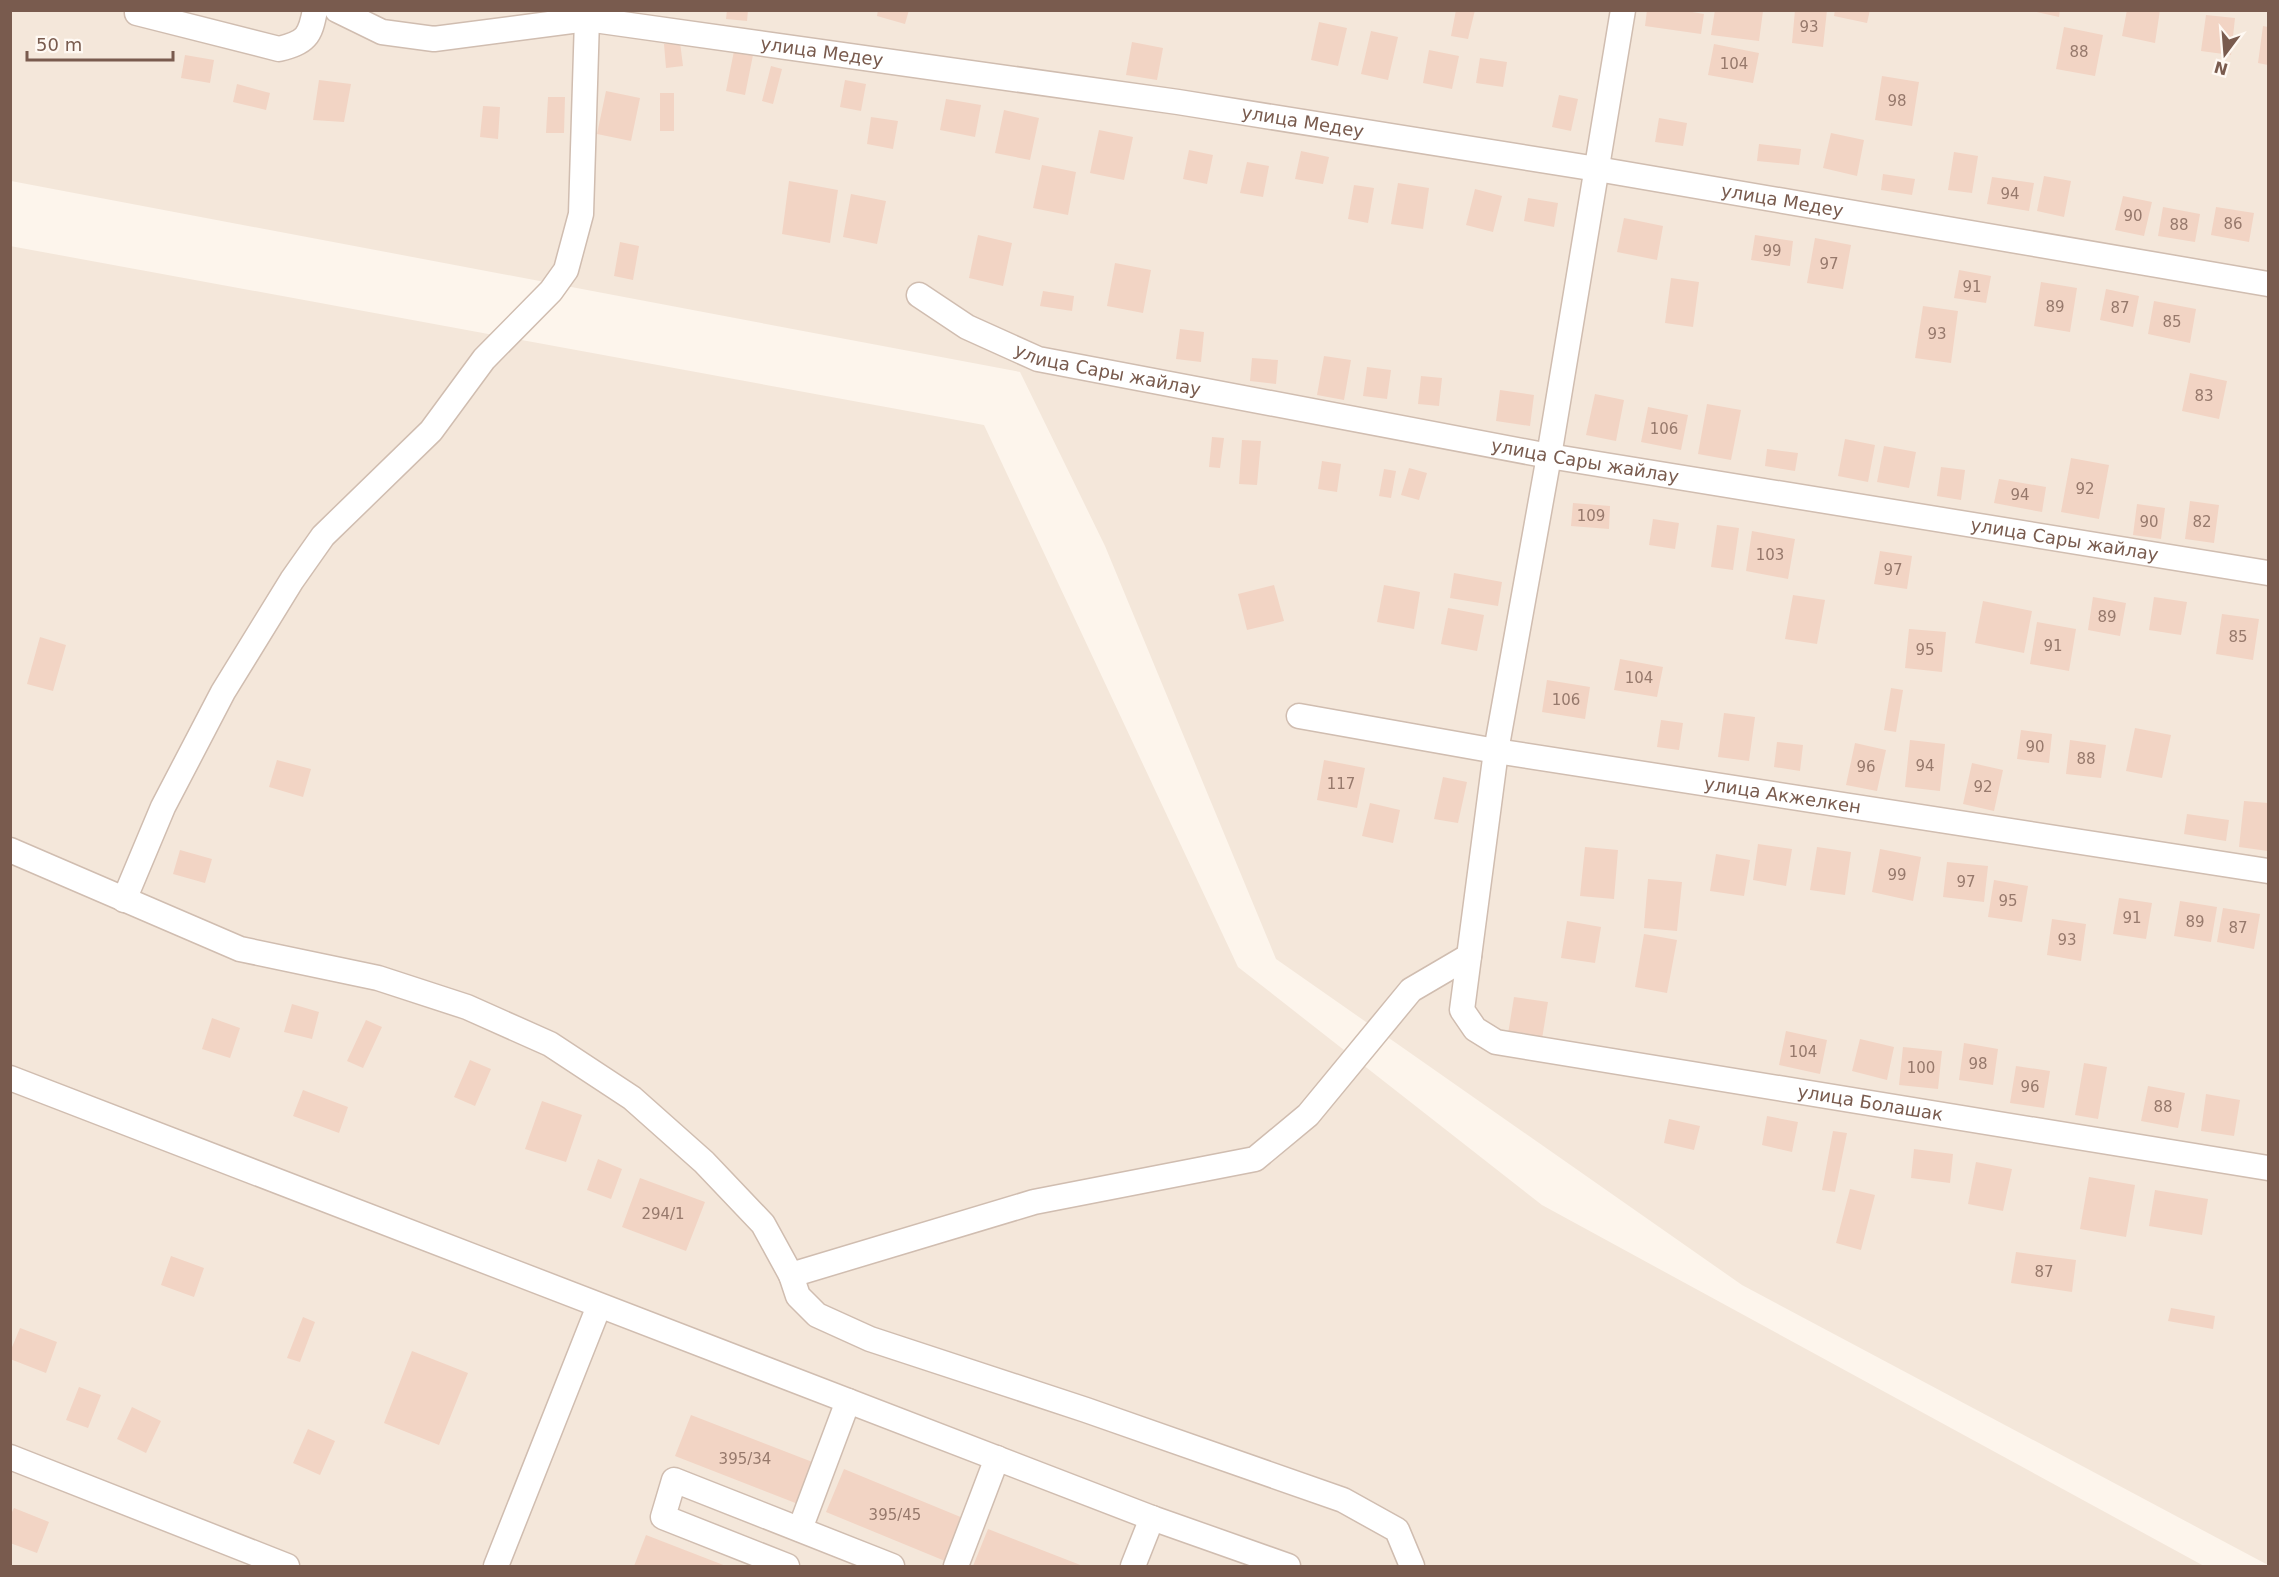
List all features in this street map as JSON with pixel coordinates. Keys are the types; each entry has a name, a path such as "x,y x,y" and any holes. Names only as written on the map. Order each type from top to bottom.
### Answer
{"street":[{"path":"137,13 279,48 296,44 311,32 315,10"},
{"name":"улица Медеу","path":"337,10 382,32 434,39 587,19 1178,102 1596,169 2268,284"},
{"path":"790,1275 1034,1202 1255,1159 1308,1116 1411,990 1469,956 1496,751 1549,456 1623,10"},
{"path":"124,900 163,807 212,713 292,580 323,536 431,431 484,359 551,291 566,270 581,214 587,19"},
{"name":"улица Сары жайлау","path":"919,295 967,327 1038,359 1549,456 2268,573"},
{"name":"улица Акжелкен","path":"1299,716 1496,751 2268,871"},
{"path":"10,850 240,950 378,978 467,1007 550,1044 632,1098 704,1162 763,1224 790,1275 798,1296 817,1315 870,1339 1086,1410 1343,1500 1397,1530 1412,1566"},
{"name":"улица Болашак","path":"1469,956 1462,1010 1475,1029 1496,1042 2268,1168"},
{"path":"10,1078 1152,1518 1288,1566"},
{"path":"496,1566 599,1306"},
{"path":"800,1529 848,1401"},
{"path":"10,1457 287,1566"},
{"path":"956,1566 997,1458"},
{"path":"787,1566 663,1517 674,1480 892,1566"},
{"path":"1133,1566 1152,1518"}],"shaded area":[{"path":"10,11 2268,11 2268,1565 1742,1285 1276,959 1105,546 1020,372 11,181"},
{"path":"10,246 984,425 1238,967 1542,1205 2204,1566 11,1566"}],"building":[{"path":"727,10 748,10 747,21 726,19"},
{"path":"878,10 909,10 905,24 877,16"},
{"path":"1456,10 1475,10 1468,39 1451,36"},
{"path":"1647,10 1680,10 1704,14 1701,34 1645,26"},
{"path":"1715,10 1763,11 1759,41 1711,35"},
{"path":"1795,10 1827,10 1823,47 1792,43"},
{"path":"1835,10 1870,10 1867,23 1834,16"},
{"path":"2027,10 2060,10 2059,17"},
{"path":"2127,10 2160,10 2155,43 2122,36"},
{"path":"2206,15 2235,18 2231,55 2201,51"},
{"path":"1319,22 1347,28 1338,66 1311,60"},
{"path":"2263,26 2268,27 2268,65 2258,63"},
{"path":"2064,27 2103,35 2095,76 2056,69"},
{"path":"1371,31 1398,37 1388,80 1361,74"},
{"path":"680,42 683,66 666,68 664,44"},
{"path":"1132,42 1163,48 1157,80 1126,75"},
{"path":"1714,44 1759,53 1753,83 1708,75"},
{"path":"1429,50 1459,56 1452,89 1423,83"},
{"path":"734,51 753,55 745,95 726,91"},
{"path":"185,55 214,60 210,83 181,78"},
{"path":"1480,58 1507,62 1503,87 1476,83"},
{"path":"771,66 782,69 773,104 762,101"},
{"path":"1882,76 1919,82 1912,126 1875,120"},
{"path":"319,80 351,84 344,122 313,120"},
{"path":"845,80 866,84 861,111 840,107"},
{"path":"237,84 270,93 266,110 233,102"},
{"path":"606,91 640,98 631,141 597,134"},
{"path":"660,93 674,93 674,131 660,131"},
{"path":"1559,95 1578,99 1571,131 1552,127"},
{"path":"548,97 565,97 564,133 546,133"},
{"path":"946,99 981,105 975,137 940,130"},
{"path":"483,106 500,107 498,139 480,137"},
{"path":"1004,110 1039,118 1030,160 995,153"},
{"path":"871,117 898,121 893,149 867,144"},
{"path":"1659,118 1687,123 1683,146 1655,142"},
{"path":"1099,130 1133,137 1124,180 1090,173"},
{"path":"1831,133 1864,140 1857,176 1823,168"},
{"path":"1759,144 1801,149 1799,165 1757,161"},
{"path":"1189,150 1213,155 1207,184 1183,179"},
{"path":"1301,151 1329,157 1323,184 1295,179"},
{"path":"1954,152 1978,156 1972,193 1948,190"},
{"path":"1247,162 1269,166 1263,197 1240,193"},
{"path":"1042,165 1076,172 1068,215 1033,208"},
{"path":"1883,174 1915,179 1912,195 1881,190"},
{"path":"2044,176 2071,181 2064,217 2037,211"},
{"path":"1992,177 2034,183 2029,211 1987,204"},
{"path":"789,181 838,190 830,243 782,234"},
{"path":"1398,183 1429,188 1423,229 1391,224"},
{"path":"1354,185 1374,188 1368,223 1348,219"},
{"path":"1475,189 1502,196 1493,232 1466,225"},
{"path":"851,194 886,201 877,244 843,237"},
{"path":"2123,196 2152,202 2144,236 2115,230"},
{"path":"1528,198 1558,203 1554,227 1524,221"},
{"path":"2163,207 2200,214 2195,242 2158,236"},
{"path":"2216,207 2254,213 2249,242 2211,235"},
{"path":"1624,218 1663,226 1657,260 1617,252"},
{"path":"978,235 1012,243 1003,286 969,278"},
{"path":"1755,235 1793,241 1790,266 1751,260"},
{"path":"1815,238 1851,245 1843,289 1807,283"},
{"path":"620,242 639,246 633,280 614,276"},
{"path":"1115,263 1151,270 1143,313 1107,306"},
{"path":"1959,270 1991,276 1986,303 1954,298"},
{"path":"1671,278 1699,282 1693,327 1665,323"},
{"path":"2041,282 2077,288 2070,332 2034,326"},
{"path":"2106,289 2139,296 2133,327 2100,320"},
{"path":"1043,291 1074,296 1072,311 1040,306"},
{"path":"2154,301 2196,309 2190,343 2148,334"},
{"path":"1923,306 1958,311 1951,363 1915,358"},
{"path":"1180,329 1204,332 1201,362 1176,359"},
{"path":"1324,356 1351,360 1344,400 1317,395"},
{"path":"1252,358 1278,360 1276,384 1250,381"},
{"path":"1367,367 1391,370 1387,399 1363,396"},
{"path":"2190,373 2227,381 2219,419 2182,411"},
{"path":"1421,376 1442,378 1439,406 1418,404"},
{"path":"1500,390 1534,395 1530,426 1496,421"},
{"path":"1595,394 1624,400 1616,441 1586,435"},
{"path":"1707,404 1741,410 1731,460 1698,454"},
{"path":"1648,407 1688,415 1681,450 1641,442"},
{"path":"1212,437 1224,438 1220,468 1209,467"},
{"path":"1845,439 1875,445 1868,482 1838,476"},
{"path":"1242,440 1261,441 1257,485 1239,484"},
{"path":"1884,446 1916,452 1909,488 1877,482"},
{"path":"1767,449 1798,453 1795,471 1765,466"},
{"path":"2071,458 2109,465 2099,519 2061,512"},
{"path":"1322,461 1341,464 1337,492 1318,489"},
{"path":"1941,467 1965,470 1961,500 1937,496"},
{"path":"1409,468 1427,473 1419,500 1401,495"},
{"path":"1384,469 1396,471 1391,498 1379,496"},
{"path":"1999,479 2046,487 2042,512 1994,503"},
{"path":"2190,501 2219,505 2214,543 2185,539"},
{"path":"1573,503 1610,506 1609,529 1571,526"},
{"path":"2137,504 2165,508 2161,539 2133,535"},
{"path":"1653,519 1679,523 1675,549 1649,545"},
{"path":"1717,525 1739,528 1733,570 1711,567"},
{"path":"1752,531 1795,539 1788,579 1746,571"},
{"path":"1880,551 1912,556 1907,589 1874,584"},
{"path":"1454,573 1502,582 1498,606 1450,598"},
{"path":"1274,585 1284,621 1247,630 1238,594"},
{"path":"1384,585 1420,592 1414,629 1377,622"},
{"path":"1793,595 1825,600 1817,644 1785,639"},
{"path":"2093,597 2126,603 2120,636 2088,630"},
{"path":"2154,597 2187,602 2181,635 2149,630"},
{"path":"1983,601 2032,611 2024,653 1975,643"},
{"path":"1448,608 1484,615 1477,651 1441,644"},
{"path":"2222,614 2259,619 2253,660 2216,654"},
{"path":"2037,622 2076,629 2069,671 2030,664"},
{"path":"1909,629 1946,632 1942,672 1905,668"},
{"path":"40,637 66,645 53,691 27,684"},
{"path":"1620,659 1663,667 1657,697 1614,690"},
{"path":"1547,680 1590,687 1585,719 1542,712"},
{"path":"1891,688 1903,690 1896,732 1884,730"},
{"path":"1724,713 1755,717 1749,761 1718,757"},
{"path":"1661,720 1683,723 1679,750 1657,747"},
{"path":"2135,728 2171,735 2162,778 2126,771"},
{"path":"2021,730 2052,734 2049,763 2017,759"},
{"path":"1910,740 1945,744 1940,791 1905,787"},
{"path":"2070,740 2106,745 2101,778 2066,774"},
{"path":"1777,742 1803,745 1800,771 1774,767"},
{"path":"1855,743 1886,750 1877,791 1846,785"},
{"path":"277,760 311,769 303,797 269,787"},
{"path":"1324,760 1365,768 1357,808 1317,800"},
{"path":"1972,763 2003,770 1994,811 1963,804"},
{"path":"1443,777 1467,782 1458,823 1434,819"},
{"path":"2244,801 2268,803 2268,851 2239,847"},
{"path":"1370,803 1400,810 1393,843 1362,836"},
{"path":"2187,814 2229,820 2226,841 2184,834"},
{"path":"1758,844 1792,849 1786,886 1753,880"},
{"path":"1585,847 1618,850 1614,899 1580,896"},
{"path":"1817,847 1851,852 1845,895 1810,890"},
{"path":"1880,849 1921,857 1913,901 1872,892"},
{"path":"180,850 212,859 205,883 173,874"},
{"path":"1716,854 1750,860 1744,896 1710,891"},
{"path":"1947,862 1988,866 1984,902 1943,897"},
{"path":"1648,879 1682,882 1677,931 1644,928"},
{"path":"1994,880 2028,886 2022,922 1988,917"},
{"path":"2119,898 2152,903 2146,939 2113,934"},
{"path":"2180,901 2217,907 2211,942 2174,936"},
{"path":"2223,908 2260,914 2254,949 2217,942"},
{"path":"2052,919 2086,924 2081,961 2047,955"},
{"path":"1567,921 1601,927 1595,963 1561,958"},
{"path":"1644,934 1677,940 1667,993 1635,987"},
{"path":"1514,997 1548,1002 1542,1039 1508,1034"},
{"path":"292,1004 319,1012 312,1039 284,1032"},
{"path":"212,1018 240,1028 230,1058 202,1049"},
{"path":"366,1020 382,1027 363,1068 347,1061"},
{"path":"1786,1031 1827,1040 1820,1074 1779,1065"},
{"path":"1860,1039 1894,1047 1887,1080 1852,1071"},
{"path":"1964,1043 1998,1049 1993,1085 1959,1080"},
{"path":"1903,1047 1942,1051 1938,1089 1899,1085"},
{"path":"470,1060 491,1069 475,1106 454,1097"},
{"path":"2084,1063 2107,1067 2098,1119 2075,1115"},
{"path":"2016,1066 2050,1071 2044,1108 2010,1103"},
{"path":"2148,1086 2185,1093 2178,1128 2141,1121"},
{"path":"303,1090 348,1107 339,1133 293,1116"},
{"path":"2206,1094 2240,1100 2234,1136 2201,1131"},
{"path":"542,1101 582,1115 566,1162 525,1149"},
{"path":"1767,1116 1798,1122 1792,1152 1762,1145"},
{"path":"1669,1119 1700,1126 1694,1150 1664,1143"},
{"path":"1833,1131 1847,1133 1835,1192 1822,1190"},
{"path":"1914,1149 1953,1154 1950,1183 1911,1178"},
{"path":"598,1159 622,1169 611,1199 587,1190"},
{"path":"1976,1162 2012,1169 2003,1211 1968,1204"},
{"path":"2089,1177 2135,1185 2126,1237 2080,1229"},
{"path":"640,1178 705,1202 686,1251 622,1227"},
{"path":"1850,1189 1875,1195 1861,1250 1836,1243"},
{"path":"2155,1190 2208,1199 2202,1235 2149,1226"},
{"path":"2016,1252 2076,1260 2072,1292 2011,1283"},
{"path":"171,1256 204,1268 194,1297 161,1285"},
{"path":"2171,1308 2215,1316 2213,1329 2168,1321"},
{"path":"303,1317 315,1322 300,1362 287,1358"},
{"path":"20,1328 57,1342 46,1373 10,1359 10,1352"},
{"path":"412,1351 468,1373 439,1445 384,1423"},
{"path":"79,1387 101,1395 88,1428 66,1420"},
{"path":"132,1407 161,1421 146,1453 117,1439"},
{"path":"691,1415 815,1463 798,1504 675,1456"},
{"path":"308,1429 335,1441 320,1475 293,1463"},
{"path":"844,1469 963,1518 945,1561 826,1512"},
{"path":"14,1508 49,1522 37,1553 10,1543 10,1516"},
{"path":"988,1529 1083,1566 973,1566"},
{"path":"646,1535 726,1566 634,1566"}]}
